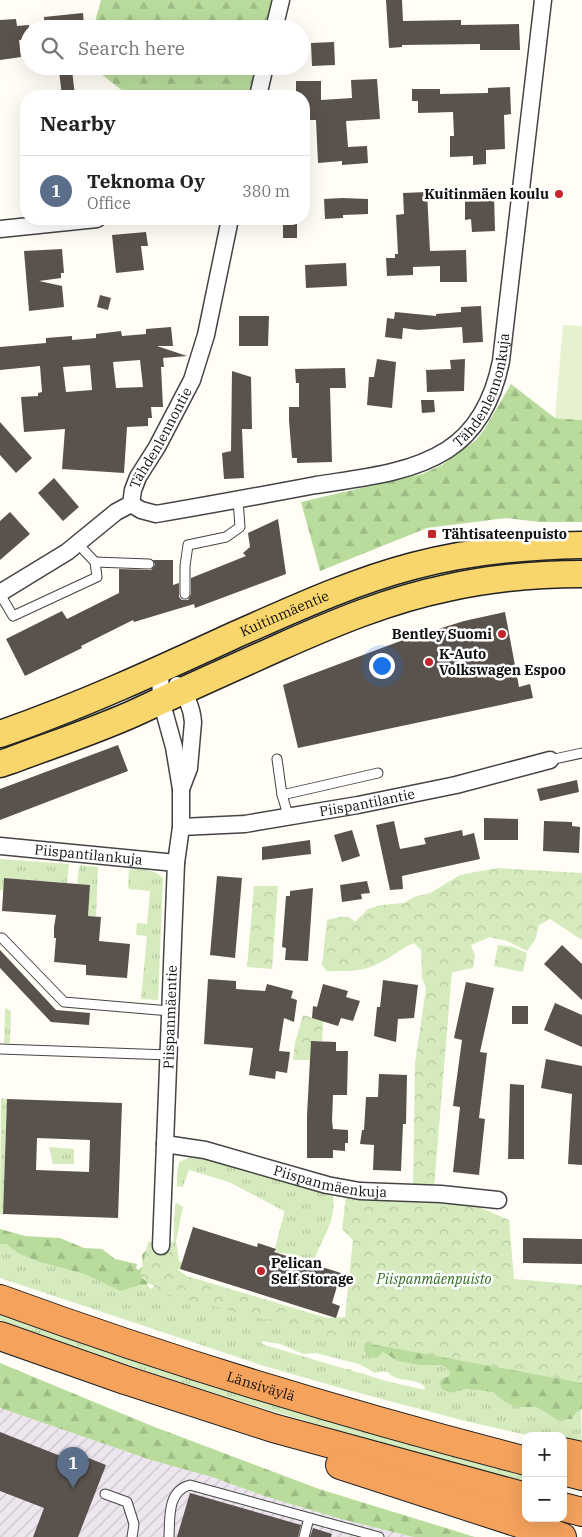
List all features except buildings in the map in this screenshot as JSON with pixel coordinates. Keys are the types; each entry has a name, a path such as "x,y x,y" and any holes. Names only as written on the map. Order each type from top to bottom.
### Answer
{"highway":[{"name":"Länsiväylä","path":"0,1299 68,1324 248,1382 376,1420 522,1460"},
{"path":"0,1336 273,1428 522,1496"},
{"path":"376,1420 478,1433 522,1443"},
{"path":"273,1428 337,1464 562,1537"},
{"path":"567,1453 582,1456"},
{"path":"567,1472 582,1476"},
{"path":"567,1508 582,1512"}],"main road":[{"name":"Kuitinmäentie","path":"0,734 160,670 304,604 363,582 413,566 481,552 544,545 582,544"},
{"name":"Kuitinmäentie","path":"0,764 121,718 334,624 394,602 447,588 509,579 558,574 582,574"}],"street":[{"path":"276,20 281,0"},
{"name":"Tähdenlennonkuja","path":"132,504 142,510 156,514 387,473 426,461 448,450 465,436 489,402 497,381 501,362 544,0"},
{"path":"259,90 263,75"},
{"path":"0,230 44,225"},
{"name":"Tähdenlennontie","path":"0,593 78,544 116,512 132,504 133,490 138,477 192,380 206,335 229,225"},
{"name":"Piispanmäentie","path":"160,670 172,695 193,715 189,768 180,789"},
{"name":"Piispanmäentie","path":"162,1246 176,863 181,827 180,789 174,747 172,695"},
{"name":"Piispantilantie","path":"181,827 245,824 289,818 456,785 550,760"},
{"name":"Piispantilankuja","path":"0,846 176,863"},
{"name":"Piispanmäenkuja","path":"165,1144 205,1150 327,1184 360,1191 441,1194 498,1200"}],"lane":[{"path":"185,594 188,545 226,537 240,528 238,500"},
{"path":"0,593 13,616 97,577 95,562 78,544"},
{"path":"95,562 150,564"},
{"path":"550,760 582,753"},
{"path":"276,759 282,794 289,818"},
{"path":"282,794 378,773"},
{"path":"0,938 64,1002 170,1011"},
{"path":"0,1049 169,1055"},
{"path":"168,1537 173,1500 182,1487 190,1485 379,1537"},
{"path":"105,1494 127,1502 134,1524 132,1537"},
{"path":"304,1537 309,1518"}],"shaded area":[{"path":"0,1408 151,1460 212,1477 264,1496 341,1519 413,1537 0,1537"}],"green space":[{"path":"101,0 274,0 269,20 95,20"},
{"path":"102,75 257,75 253,90 121,90"},
{"path":"563,325 582,326 582,420 555,418"},
{"path":"511,384 555,418 582,420 582,522 540,522 506,518 427,528 320,571 301,502 422,474 442,465 476,440"},
{"path":"456,565 458,572 355,606 353,599 375,588"},
{"path":"111,703 113,709 0,754 0,742"},
{"path":"0,859 69,864 67,883 4,878 3,890 0,890"},
{"path":"81,865 98,867 96,916 88,916 90,885 77,884 79,867"},
{"path":"133,868 153,871 163,878 158,1000 141,999 147,936 136,935 137,923 147,924 150,891 130,889 128,887 129,870"},
{"path":"497,868 582,873 582,940 550,919 539,925 535,940 527,951 507,941 490,937 471,945 475,956 473,968 452,972 434,1187 413,1186 415,1063 426,988 422,978 421,950 414,943 368,968 350,971 327,971 322,965 327,920 345,917 355,922 368,909 381,905 404,903 414,897 430,893 460,875"},
{"path":"254,886 278,886 272,969 247,967"},
{"path":"498,945 513,947 527,953 523,972 494,966"},
{"path":"5,1008 11,1011 10,1043 4,1043"},
{"path":"303,1015 323,1021 322,1041 311,1041 310,1060 293,1060 295,1043"},
{"path":"1,1098 7,1099 3,1214 0,1214"},
{"path":"49,1147 74,1149 74,1164 53,1164"},
{"path":"196,1155 326,1191 333,1196 332,1214 328,1230 314,1261 295,1255 274,1252 284,1211 229,1182 189,1170 183,1187 177,1186 179,1162"},
{"name":"Piispanmäenpuisto","path":"346,1196 387,1201 474,1205 509,1220 514,1279 582,1285 582,1383 333,1337 165,1294 140,1277 148,1242 173,1242 178,1270 187,1276 327,1318 345,1317 353,1240 342,1229"},
{"path":"177,1203 183,1207 176,1241 179,1261 182,1263 180,1269 177,1270 168,1252 173,1248 175,1205"},
{"path":"0,1229 25,1236 60,1238 84,1248 102,1249 115,1259 137,1264 136,1268 138,1270 143,1266 142,1255 146,1250 151,1251 150,1277 147,1285 120,1291 84,1274 39,1262 18,1253 6,1244 0,1244"},
{"path":"0,1244 6,1244 39,1262 84,1274 120,1291 141,1285 147,1285 151,1289 161,1281 346,1327 381,1352 398,1361 419,1365 442,1365 450,1372 450,1375 442,1379 451,1393 466,1389 493,1392 503,1401 515,1407 536,1407 557,1419 581,1409 582,1446 567,1443 567,1432 522,1432 522,1434 465,1421 264,1366 0,1278","holes":["262,1341 280,1344 303,1354 316,1353 359,1364 375,1373 388,1372 396,1378 420,1383 424,1386 425,1390 381,1380 261,1343"]},
{"path":"0,1311 522,1472 522,1482 393,1447 261,1408 0,1320"},
{"path":"365,1342 582,1374 582,1409 576,1412 572,1419 556,1419 536,1407 515,1407 503,1401 493,1392 466,1389 451,1393 443,1390 439,1383 450,1375 450,1372 442,1365 419,1365 398,1361 382,1352 379,1357 368,1357 364,1349"},
{"path":"0,1363 152,1426 319,1489 475,1537 413,1537 341,1519 264,1496 212,1477 151,1460 0,1408"}],"place":[{"name":"Kuitinmäen koulu","path":"559,194"},
{"name":"Tähtisateenpuisto","path":"432,534"},
{"name":"Bentley Suomi","path":"502,634"},
{"name":"K-Auto Volkswagen Espoo","path":"429,662"},
{"name":"Pelican Self Storage","path":"261,1271"},
{"name":"Teknoma Oy","path":"73,1488"}]}
